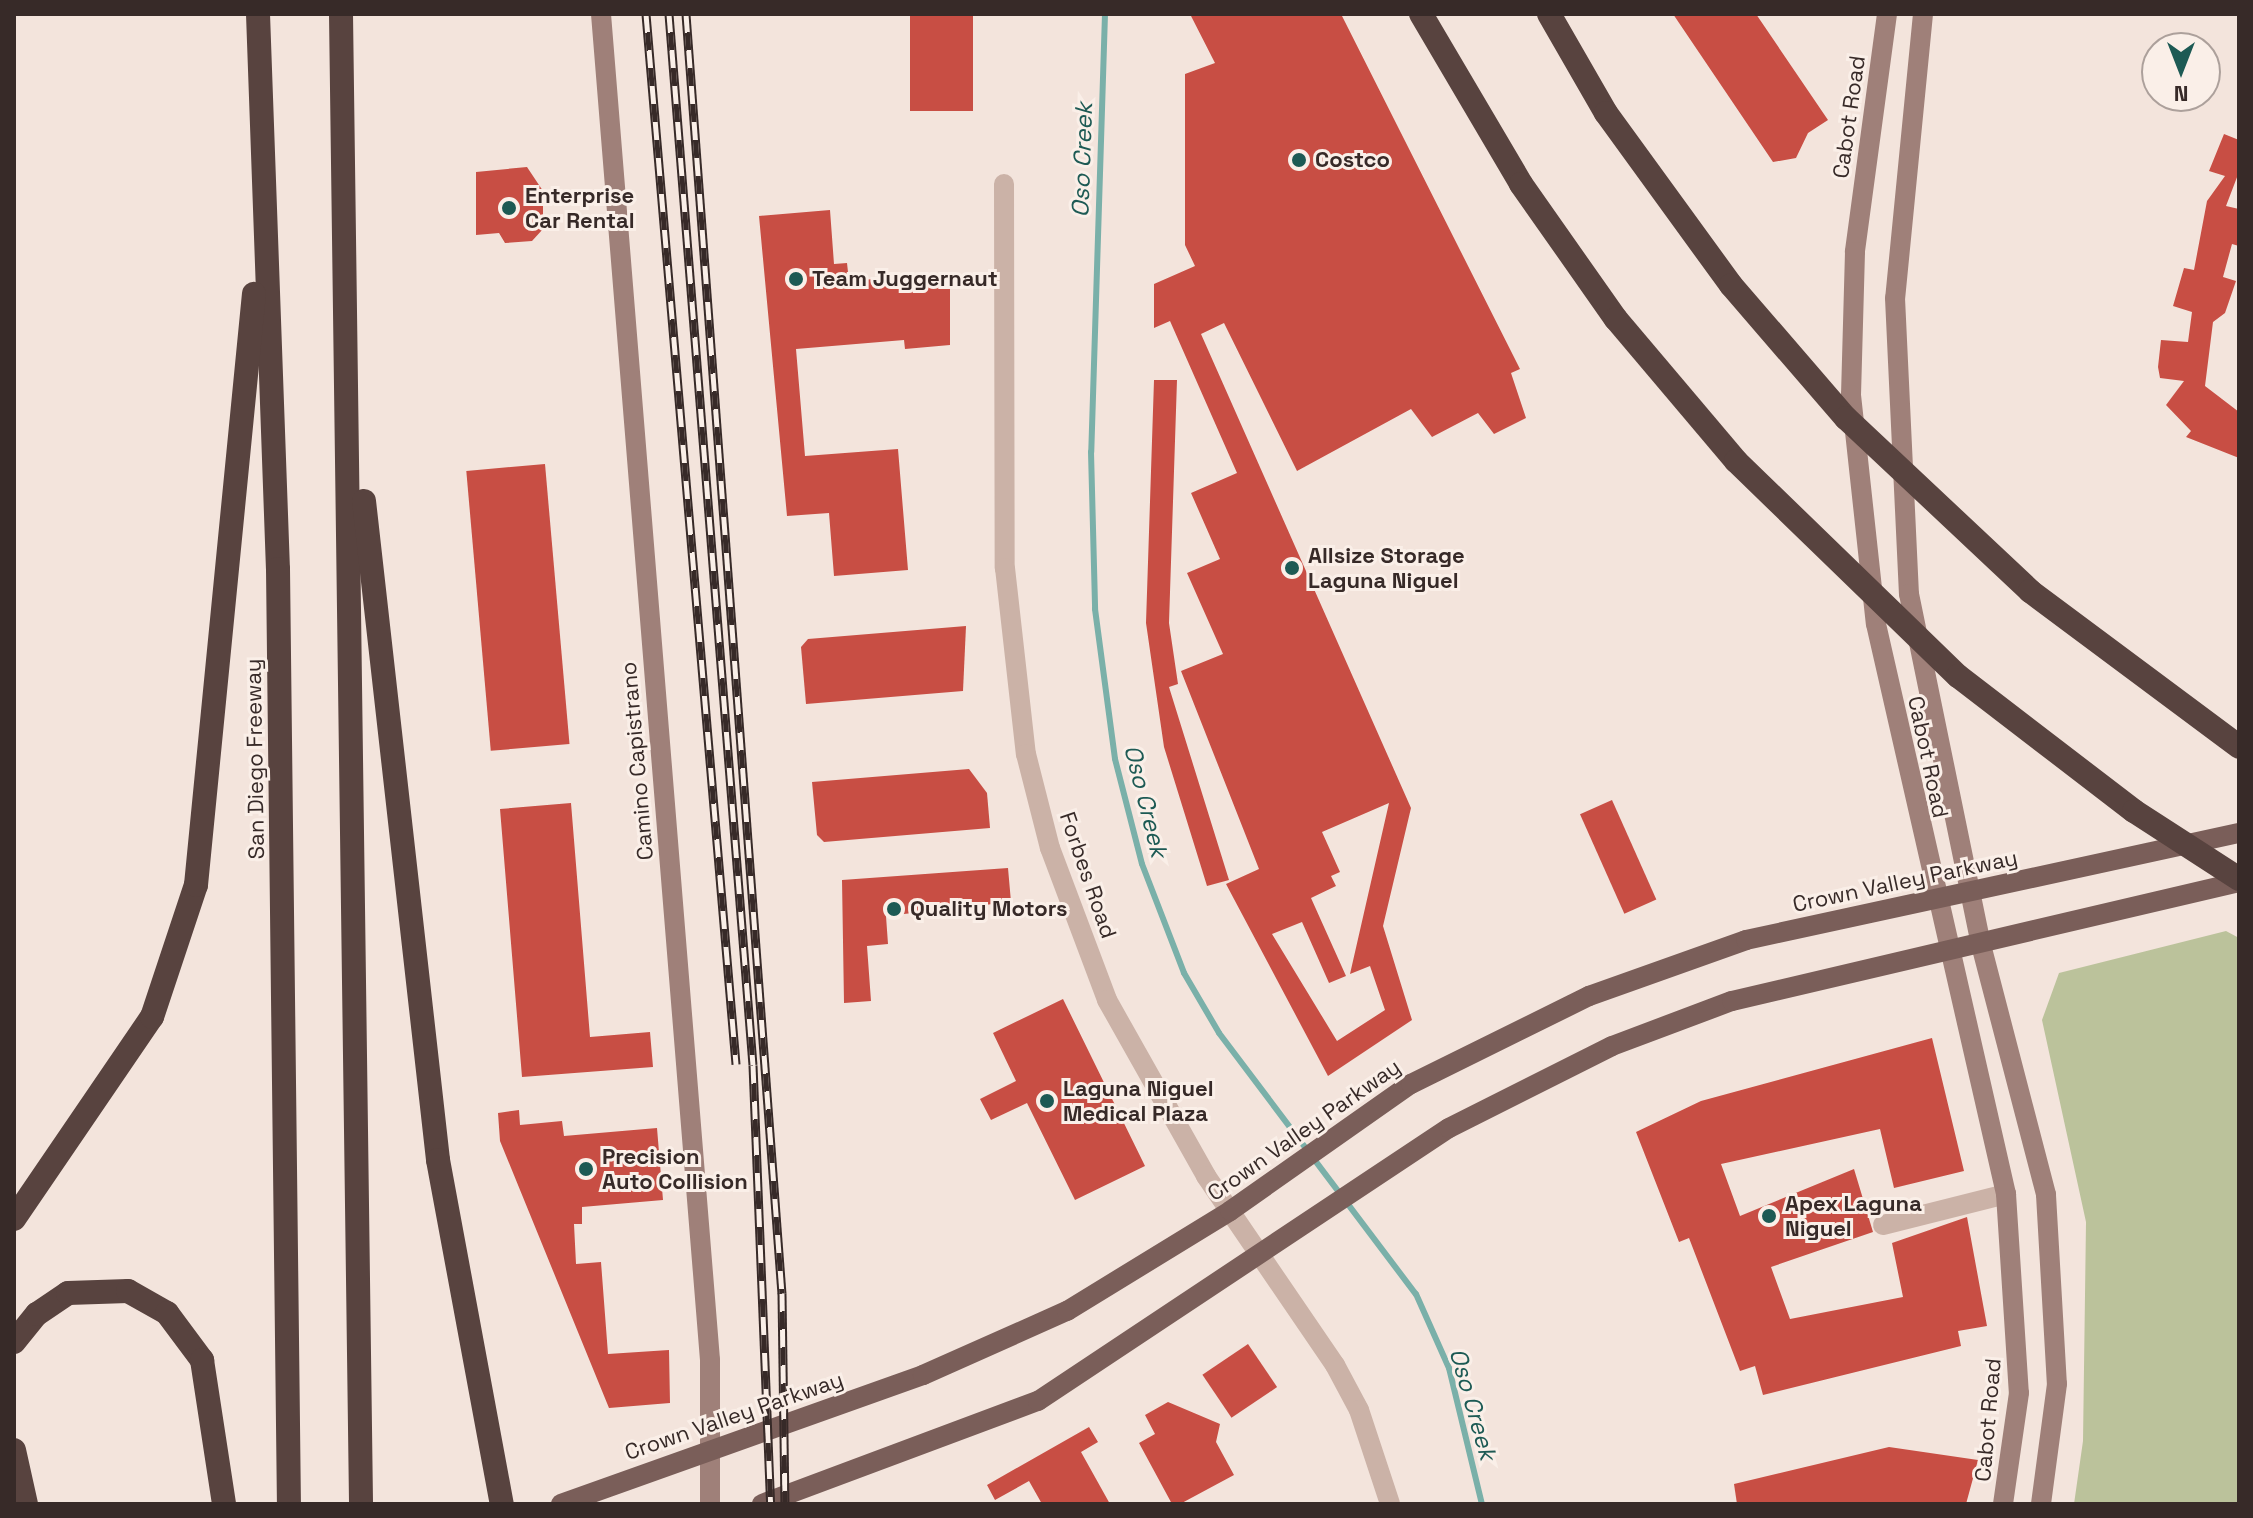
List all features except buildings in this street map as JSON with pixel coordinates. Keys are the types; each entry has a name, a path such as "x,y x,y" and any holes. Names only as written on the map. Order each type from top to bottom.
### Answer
{"highway":[{"name":"San Diego Freeway","path":"258,14 262,208 278,569 289,1504"},
{"path":"341,14 351,398 361,1504"},
{"path":"1421,14 1573,257 1736,461 1958,676 2134,811 2239,881"},
{"path":"1549,14 1606,113 1731,285 1899,472 2030,591 2180,708 2239,747"},
{"path":"14,1219 152,1017 196,885 262,208"},
{"path":"351,398 438,1160 502,1504"},
{"path":"14,1342 68,1293 128,1291 167,1313 202,1360 224,1504"},
{"path":"14,1450 26,1504"}],"main road":[{"name":"Camino Capistrano","path":"601,14 710,1360 710,1504"},
{"name":"Cabot Road","path":"1887,14 1855,252 1851,395 1871,596 1936,900 2006,1194 2019,1393 2003,1504"},
{"name":"Cabot Road","path":"1923,14 1899,198 1897,405 1913,625 1980,941 2046,1195 2057,1384 2041,1504"},
{"name":"Crown Valley Parkway","path":"561,1504 846,1402 1067,1311 1230,1211 1344,1127 1528,1022 1673,964 1936,900 2239,833"},
{"path":"762,1504 1038,1401 1373,1177 1490,1104 1612,1046 1732,1001 2239,881"}],"street":[{"name":"Forbes Road","path":"1004,184 1005,568 1026,754 1050,848 1107,1000 1230,1211 1359,1410 1390,1504"},
{"path":"1883,1225 2006,1194"}],"green space":[{"path":"2226,931 2239,938 2239,1504 2074,1504 2083,1441 2086,1222 2042,1020 2059,973"}],"waterway":[{"name":"Oso Creek","path":"1105,14 1091,452 1095,609 1115,759 1142,864 1184,973 1219,1033 1416,1294 1449,1368 1482,1504"}],"railway":[{"path":"646,14 736,1064"},
{"path":"669,14 753,1065 771,1504"},
{"path":"686,14 782,1293 785,1504"}],"place":[{"name":"Costco","path":"1299,160"},
{"name":"Enterprise Car Rental","path":"509,208"},
{"name":"Team Juggernaut","path":"796,279"},
{"name":"Allsize Storage Laguna Niguel","path":"1292,568"},
{"name":"Quality Motors","path":"894,909"},
{"name":"Laguna Niguel Medical Plaza","path":"1047,1101"},
{"name":"Precision Auto Collision","path":"586,1169"},
{"name":"Apex Laguna Niguel","path":"1769,1216"}]}
